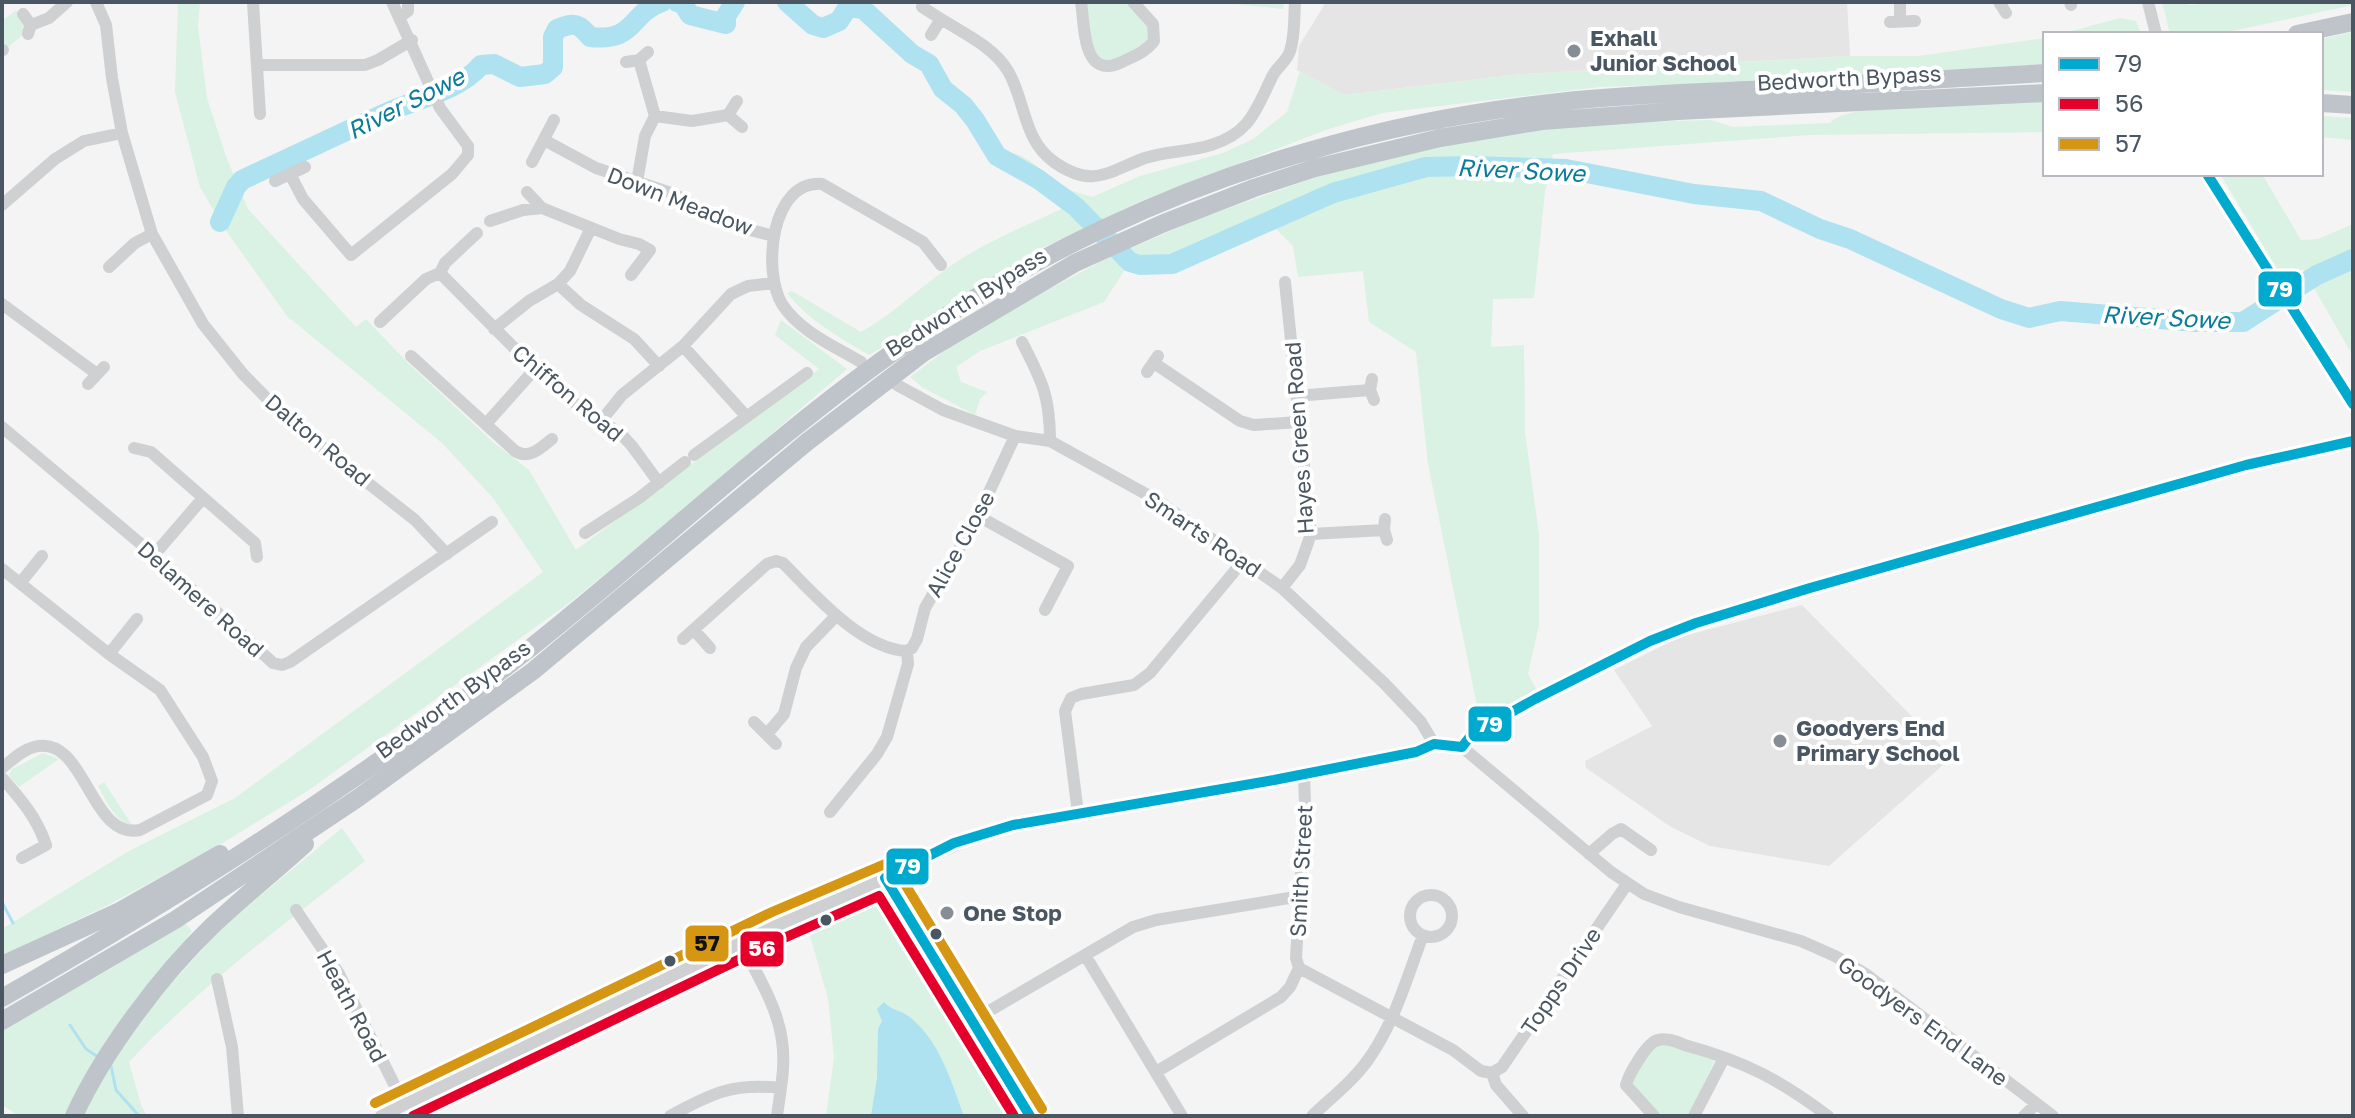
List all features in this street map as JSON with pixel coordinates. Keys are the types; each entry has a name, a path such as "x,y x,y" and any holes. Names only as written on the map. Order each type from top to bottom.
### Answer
{"highway":[{"path":"2306,32 2353,22"},
{"name":"Bedworth Bypass","path":"2,998 353,790 533,671 585,630 608,598 792,431 914,337 1232,176 1307,152 1472,113 1562,101 2043,73"},
{"name":"Bedworth Bypass","path":"1160,215 1315,168 1440,138 1542,121 1678,111 2043,93"},
{"path":"2323,103 2353,105"},
{"name":"Bedworth Bypass","path":"2,1021 175,920 353,790 572,614 608,598"},
{"path":"2,965 118,912 353,790"},
{"path":"74,1116 141,1006 210,928 353,790"}],"street":[{"path":"23,14 30,30 67,2"},
{"name":"Dalton Road","path":"96,2 106,25 122,133 152,234 203,324 243,374 289,421 415,520 447,554"},
{"path":"253,2 260,114"},
{"path":"290,174 303,199 351,255 436,188 465,160 469,151 466,141 440,108 412,40 392,2"},
{"path":"400,17 409,9 408,2"},
{"path":"1081,2 1089,55 1104,67 1114,66 1145,51 1154,41 1153,24 1133,2"},
{"path":"922,7 983,46 1007,70 1037,146 1062,166 1092,178 1144,159 1226,139 1252,118 1272,77 1292,48 1295,2"},
{"path":"1900,2 1895,22 1915,21"},
{"path":"2148,2 2154,29"},
{"path":"931,35 941,19"},
{"path":"257,65 365,65 412,40"},
{"path":"637,182 645,136 655,116 638,58"},
{"path":"655,116 692,121 728,115 737,101"},
{"path":"728,115 742,127"},
{"path":"532,162 554,120"},
{"path":"2,205 55,159 84,141 122,133"},
{"name":"Down Meadow","path":"544,140 596,168 674,194 727,224 774,236"},
{"path":"275,181 305,167"},
{"path":"2208,176 2353,404"},
{"path":"861,362 800,323 783,306 774,283 772,258 774,236 790,195 805,185 822,184 923,242 941,265"},
{"path":"527,192 542,208 650,250 631,275"},
{"path":"490,221 523,210 542,208"},
{"path":"494,329 521,307 558,284 570,271 591,228"},
{"path":"380,322 426,279 440,273 445,263 477,233"},
{"path":"109,267 135,243 152,234"},
{"path":"123,254 134,265"},
{"name":"Chiffon Road","path":"440,273 535,369 579,407 632,446 659,483"},
{"name":"Hayes Green Road","path":"1282,588 1300,565 1311,534 1285,282"},
{"path":"601,421 622,395 683,346 731,294 748,286 774,283"},
{"path":"558,284 581,305 634,339 659,366"},
{"path":"2,304 101,370 88,384"},
{"path":"1022,342 1044,386 1050,410 1050,441"},
{"path":"683,346 746,416"},
{"path":"411,356 521,454 534,453 552,439"},
{"path":"1153,364 1240,421 1254,425 1298,422"},
{"path":"486,424 535,369"},
{"path":"585,533 659,483 807,373"},
{"name":"Smarts Road","path":"897,385 943,410 1015,436 1050,441 1155,499 1282,588 1384,683 1421,722 1434,744"},
{"path":"1296,396 1372,390"},
{"path":"1050,410 1064,409"},
{"name":"Delamere Road","path":"2,427 154,555 267,659 282,665 492,522"},
{"name":"Alice Close","path":"830,812 887,737 908,664 907,651 917,639 925,608 978,516 1015,436"},
{"path":"381,1116 741,943 973,837 1013,825 1416,752 1434,744 1462,747 1472,734 1535,699 1650,641 1696,623 2246,465 2353,441"},
{"path":"134,448 151,452 255,543 257,557"},
{"path":"154,555 203,498"},
{"path":"978,516 1068,566 1045,610"},
{"path":"1311,534 1385,530"},
{"path":"21,582 42,556"},
{"path":"1078,813 1065,711 1068,703 1076,695 1134,685 1150,673 1243,561"},
{"path":"683,639 772,562 783,563 836,616 861,634 898,651 907,651"},
{"path":"2,569 167,697 210,772 211,787 207,795 140,830 129,832 112,823 67,757 52,748 35,746 2,768"},
{"path":"754,722 772,739 784,714 796,668 806,647 836,616"},
{"path":"109,654 137,619"},
{"path":"694,630 710,648"},
{"name":"Goodyers End Lane","path":"1462,747 1627,884 1679,907 1780,933 1835,956 1867,975 2053,1116"},
{"name":"Smith Street","path":"1299,968 1296,958 1306,789 1304,774"},
{"path":"2,778 27,806 46,845 22,858"},
{"path":"1589,854 1621,829 1651,850"},
{"path":"885,878 1030,1116"},
{"name":"Topps Drive","path":"1492,1073 1502,1067 1627,884"},
{"path":"972,1021 1117,935 1144,923 1301,896"},
{"name":"Heath Road","path":"296,910 338,972 404,1104"},
{"path":"1312,1116 1372,1055 1393,1018 1423,935"},
{"path":"741,943 780,1028 783,1055 777,1116"},
{"path":"1085,955 1182,1116"},
{"path":"1156,1072 1281,997 1299,968 1453,1050 1481,1071 1492,1073 1496,1085 1523,1116"},
{"path":"217,979 232,1047 238,1116"},
{"path":"1654,1116 1626,1085 1650,1043 1664,1039 1771,1076 1823,1114"},
{"path":"1694,1116 1724,1058"},
{"path":"670,1116 727,1089 751,1085 780,1088"},
{"path":"2024,1116 2036,1104"}],"shaded area":[{"name":"Exhall Junior School","path":"1326,2 1847,2 1850,56 1522,74 1344,95 1297,70 1299,46"},
{"name":"Goodyers End Primary School","path":"1802,605 1952,757 1829,866 1710,846 1671,827 1586,768 1585,761 1652,726 1614,670 1680,637"}],"green space":[{"path":"178,2 200,2 198,26 207,98 248,209 356,327 366,319 494,443 529,470 576,550 819,369 775,335 781,320 847,369 661,529 569,603 309,790 218,846 108,905 2,956 2,929 127,852 235,798 543,572 493,498 442,443 287,316 224,228 200,187 175,92"},
{"path":"1086,2 1126,2 1148,27 1147,42 1125,56 1101,60 1093,49"},
{"path":"1215,2 1284,2 1283,9"},
{"path":"2162,2 2188,2 2189,5 2353,2 2353,5 2227,32 2170,32"},
{"path":"16,10 25,27 23,35 8,47 2,44 2,21"},
{"path":"2121,18 2136,21 2140,32 2068,32"},
{"path":"2353,32 2353,92 2323,90 2323,39"},
{"path":"2043,38 2043,64 1755,82 1600,87 1382,113 1326,130 1143,200 1038,250 869,355 815,320 787,293 792,291 861,332 961,259 1061,209 1043,187 1002,166 1002,153 1020,155 1055,182 1092,197 1140,176 1223,153 1253,139 1287,112 1300,71 1344,95 1522,74 1850,56 1918,56"},
{"path":"2043,101 2043,132 1810,135 1553,154 1545,192 1534,298 1493,299 1491,347 1524,345 1525,432 1539,535 1539,625 1528,674 1538,692 1480,721 1428,464 1416,352 1369,322 1363,271 1298,277 1293,246 1268,221 1172,264 1140,265 1130,262 1104,302 980,351 956,367 961,382 987,392 980,399 975,415 922,387 910,377 974,329 1102,261 1198,219 1319,176 1399,154 1566,124 1711,120 1733,127 1830,123 1842,115 1865,110 1966,102"},
{"path":"2323,116 2353,118 2353,140 2323,137"},
{"path":"2221,176 2263,176 2301,240 2318,239 2353,224 2353,356 2303,269 2285,282"},
{"path":"43,753 59,759 19,787 9,776 12,769"},
{"path":"104,782 132,825 121,820 112,810 98,786"},
{"path":"342,828 365,861 213,982 129,1062 147,1116 84,1116 98,1085 131,1030 218,931"},
{"path":"870,900 878,902 916,956 1014,1116 826,1116 834,1057 828,998 807,926 837,923"},
{"path":"184,922 192,931 107,1043 65,1116 19,1116 2,1105 2,1031"},
{"path":"1661,1042 1713,1059 1689,1116 1660,1116 1635,1090 1632,1080 1652,1048"}],"water":[{"path":"884,1002 911,1018 930,1039 944,1063 964,1116 871,1116 877,1078 878,1029 882,1021 877,1009"}],"waterway":[{"name":"River Sowe","path":"220,222 242,180 388,112 450,88 481,65 494,64 520,77 545,74 553,67 553,37 557,29 576,25 590,37 616,35 662,2"},
{"name":"River Sowe","path":"677,2 683,4 690,15 726,24 726,16 735,2"},
{"name":"River Sowe","path":"787,2 813,25 823,28 839,21 848,7 863,9 912,54 929,64 943,89 963,105 975,120 997,156 1038,179 1076,207 1130,262 1140,265 1172,264 1333,193 1426,167 1473,166 1566,169 1694,194 1761,201 2001,309 2029,318 2060,311 2197,322 2243,322 2317,275 2353,259"},
{"path":"2,902 13,923"},
{"path":"70,1025 86,1049 98,1057"},
{"path":"111,1066 116,1090 139,1116"}],"transit line":[{"name":"79","path":"2208,176 2353,404"},
{"name":"79","path":"1030,1116 885,878 954,843 1013,825 1274,780 1416,752 1434,744 1462,747 1472,734 1535,699 1650,641 1696,623 2246,465 2353,441"},
{"name":"57","path":"375,1103 772,912 885,864 897,871 1042,1109"},
{"name":"56","path":"413,1116 784,938 879,896 1014,1116"}],"place":[{"name":"Exhall Junior School","path":"1574,51"},
{"name":"Goodyers End Primary School","path":"1780,741"},
{"name":"One Stop","path":"947,913"}]}
